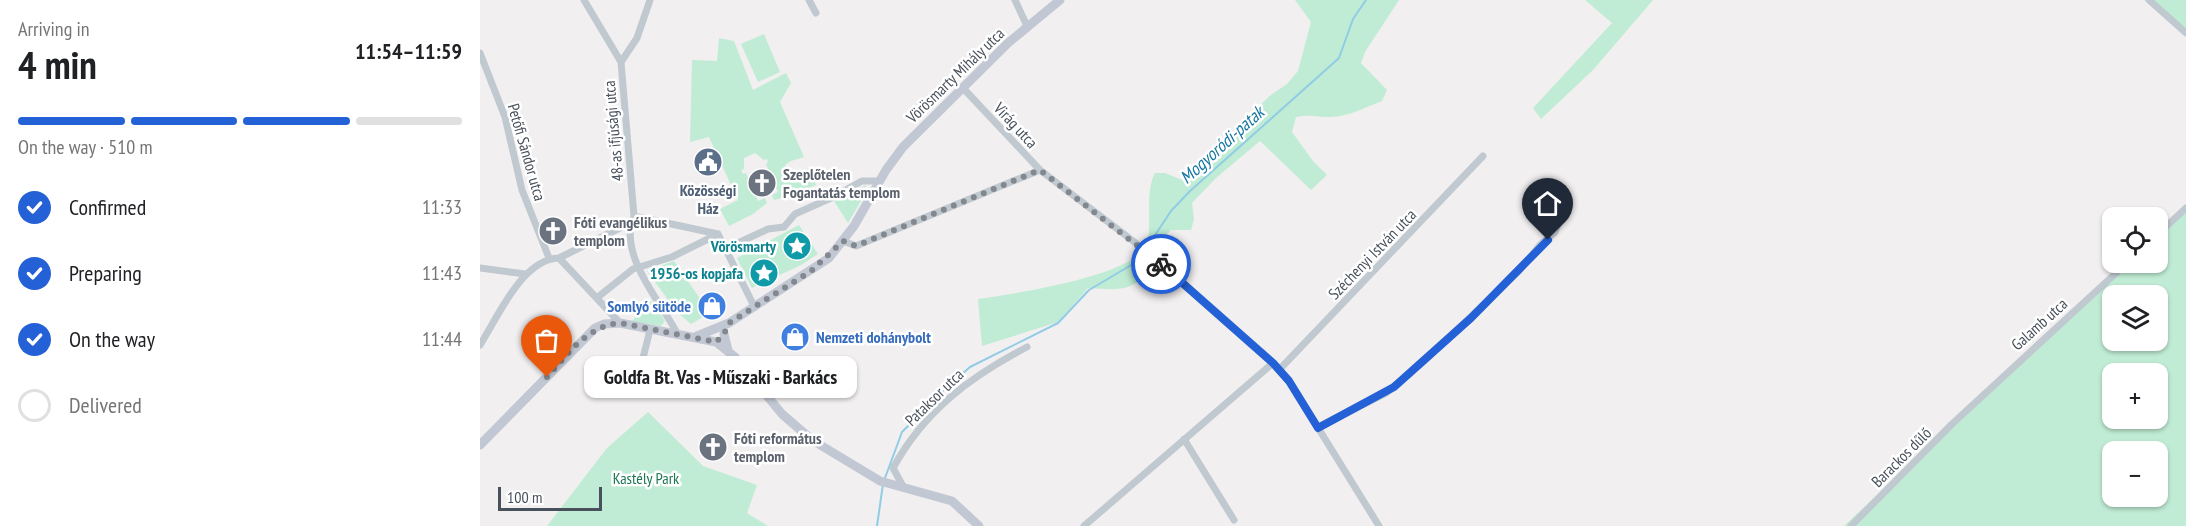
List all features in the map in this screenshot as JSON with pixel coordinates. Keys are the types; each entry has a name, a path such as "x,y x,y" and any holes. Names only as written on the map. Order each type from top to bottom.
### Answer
{"main road":[{"name":"Vörösmarty Mihály utca","path":"726,328 754,306 811,271 843,241 879,181 903,147 1027,26 1060,0"},
{"path":"480,446 595,328 620,323 678,335 695,336 716,342 728,350 796,428 836,456 884,482 952,501 979,526"},
{"path":"695,336 726,328"},
{"path":"716,342 716,334 726,328"},
{"path":"726,328 728,350"}],"street":[{"name":"48-as ifjúsági utca","path":"584,0 621,62 634,216 630,226"},
{"path":"621,62 637,38 650,0"},
{"path":"809,0 816,13"},
{"path":"1015,0 1027,26"},
{"path":"2149,0 2186,33"},
{"name":"Petőfi Sándor utca","path":"480,53 505,117 522,190 549,258"},
{"name":"Virág utca","path":"963,88 1040,170 1146,251 1273,363 1318,428 1379,526"},
{"name":"Széchenyi István utca","path":"1279,370 1484,156"},
{"path":"843,241 856,246 1040,170"},
{"path":"725,249 768,229 784,227 795,214 831,198 862,180 879,181"},
{"path":"1318,428 1386,393 1424,361 1518,272 1540,245 1555,232 1566,205"},
{"path":"2168,225 2186,208"},
{"path":"634,216 718,234"},
{"path":"480,345 525,274 549,258 559,258 626,225 630,226 637,268 678,335"},
{"path":"718,234 754,306"},
{"path":"598,297 637,268 672,257 718,234"},
{"path":"559,258 620,323"},
{"path":"480,268 525,274"},
{"name":"Galamb utca","path":"1971,408 2116,273"},
{"path":"636,386 650,330"},
{"name":"Pataksor utca","path":"904,488 893,468 909,439 960,387 984,370 1027,347"},
{"path":"1084,526 1273,363"},
{"name":"Barackos dűlő","path":"1851,526 1971,408"},
{"path":"1184,439 1234,519"}],"green space":[{"path":"1295,0 1399,0 1365,52 1361,63 1387,90 1382,101 1343,115 1296,117 1292,132 1313,161 1327,175 1311,190 1260,141 1216,178 1192,203 1194,219 1191,230 1171,230 1163,237 1161,262 1143,278 1129,287 1088,288 1058,322 982,346 978,299 1067,283 1092,276 1133,259 1144,249 1149,234 1150,192 1155,173 1165,173 1182,180 1195,177 1242,122 1272,94 1287,84 1298,71 1311,22"},
{"path":"1585,0 1653,0 1593,70 1541,119 1533,108 1612,23"},
{"path":"2144,0 2186,0 2186,35"},
{"path":"764,34 780,72 758,82 741,44"},
{"path":"719,38 734,41 753,90 786,73 791,83 780,102 804,157 785,165 790,176 809,168 816,185 791,196 774,200 772,195 778,192 766,164 767,159 764,160 755,153 744,158 744,169 741,170 743,174 746,173 758,201 765,198 767,203 753,214 729,226 720,209 738,200 709,137 690,142 692,60 717,61"},
{"path":"866,185 865,194 848,223 834,201"},
{"path":"2186,204 2186,526 1844,526 2112,273 2168,273 2168,221"},
{"path":"799,225 818,254 801,265 752,288 737,258"},
{"path":"674,261 710,313 691,324 677,312 647,271"},
{"path":"651,301 665,321 661,326 632,321"},
{"name":"Kastély Park","path":"648,412 703,466 757,485 747,513 768,526 547,526 607,448"}],"waterway":[{"name":"Mogyoródi-patak","path":"885,478 902,432 970,367 1058,323 1089,290 1138,261 1171,211 1190,191 1339,58 1353,19 1366,0"},
{"name":"Mogyoródi-patak","path":"877,526 883,484"}],"way so far":[{"path":"547,377 595,328 604,324 620,323 656,332 695,336 716,342 724,334 729,323 811,271 829,258 843,241 856,246 1040,170 1161,264"}],"place":[{"name":"Közösségi Ház","path":"708,162"},
{"name":"Szeplőtelen Fogantatás templom","path":"762,183"},
{"name":"Fóti evangélikus templom","path":"553,231"},
{"name":"Vörösmarty","path":"797,246"},
{"name":"1956-os kopjafa","path":"764,273"},
{"name":"Somlyó sütöde","path":"712,306"},
{"name":"Nemzeti dohánybolt","path":"795,337"},
{"name":"Goldfa Bt. Vas - Műszaki - Barkács","path":"547,377"},
{"name":"Fóti református templom","path":"713,447"}],"route":[{"path":"1161,264 1273,363 1289,381 1318,428 1394,387 1471,318 1518,272 1540,245 1548,240"}]}
